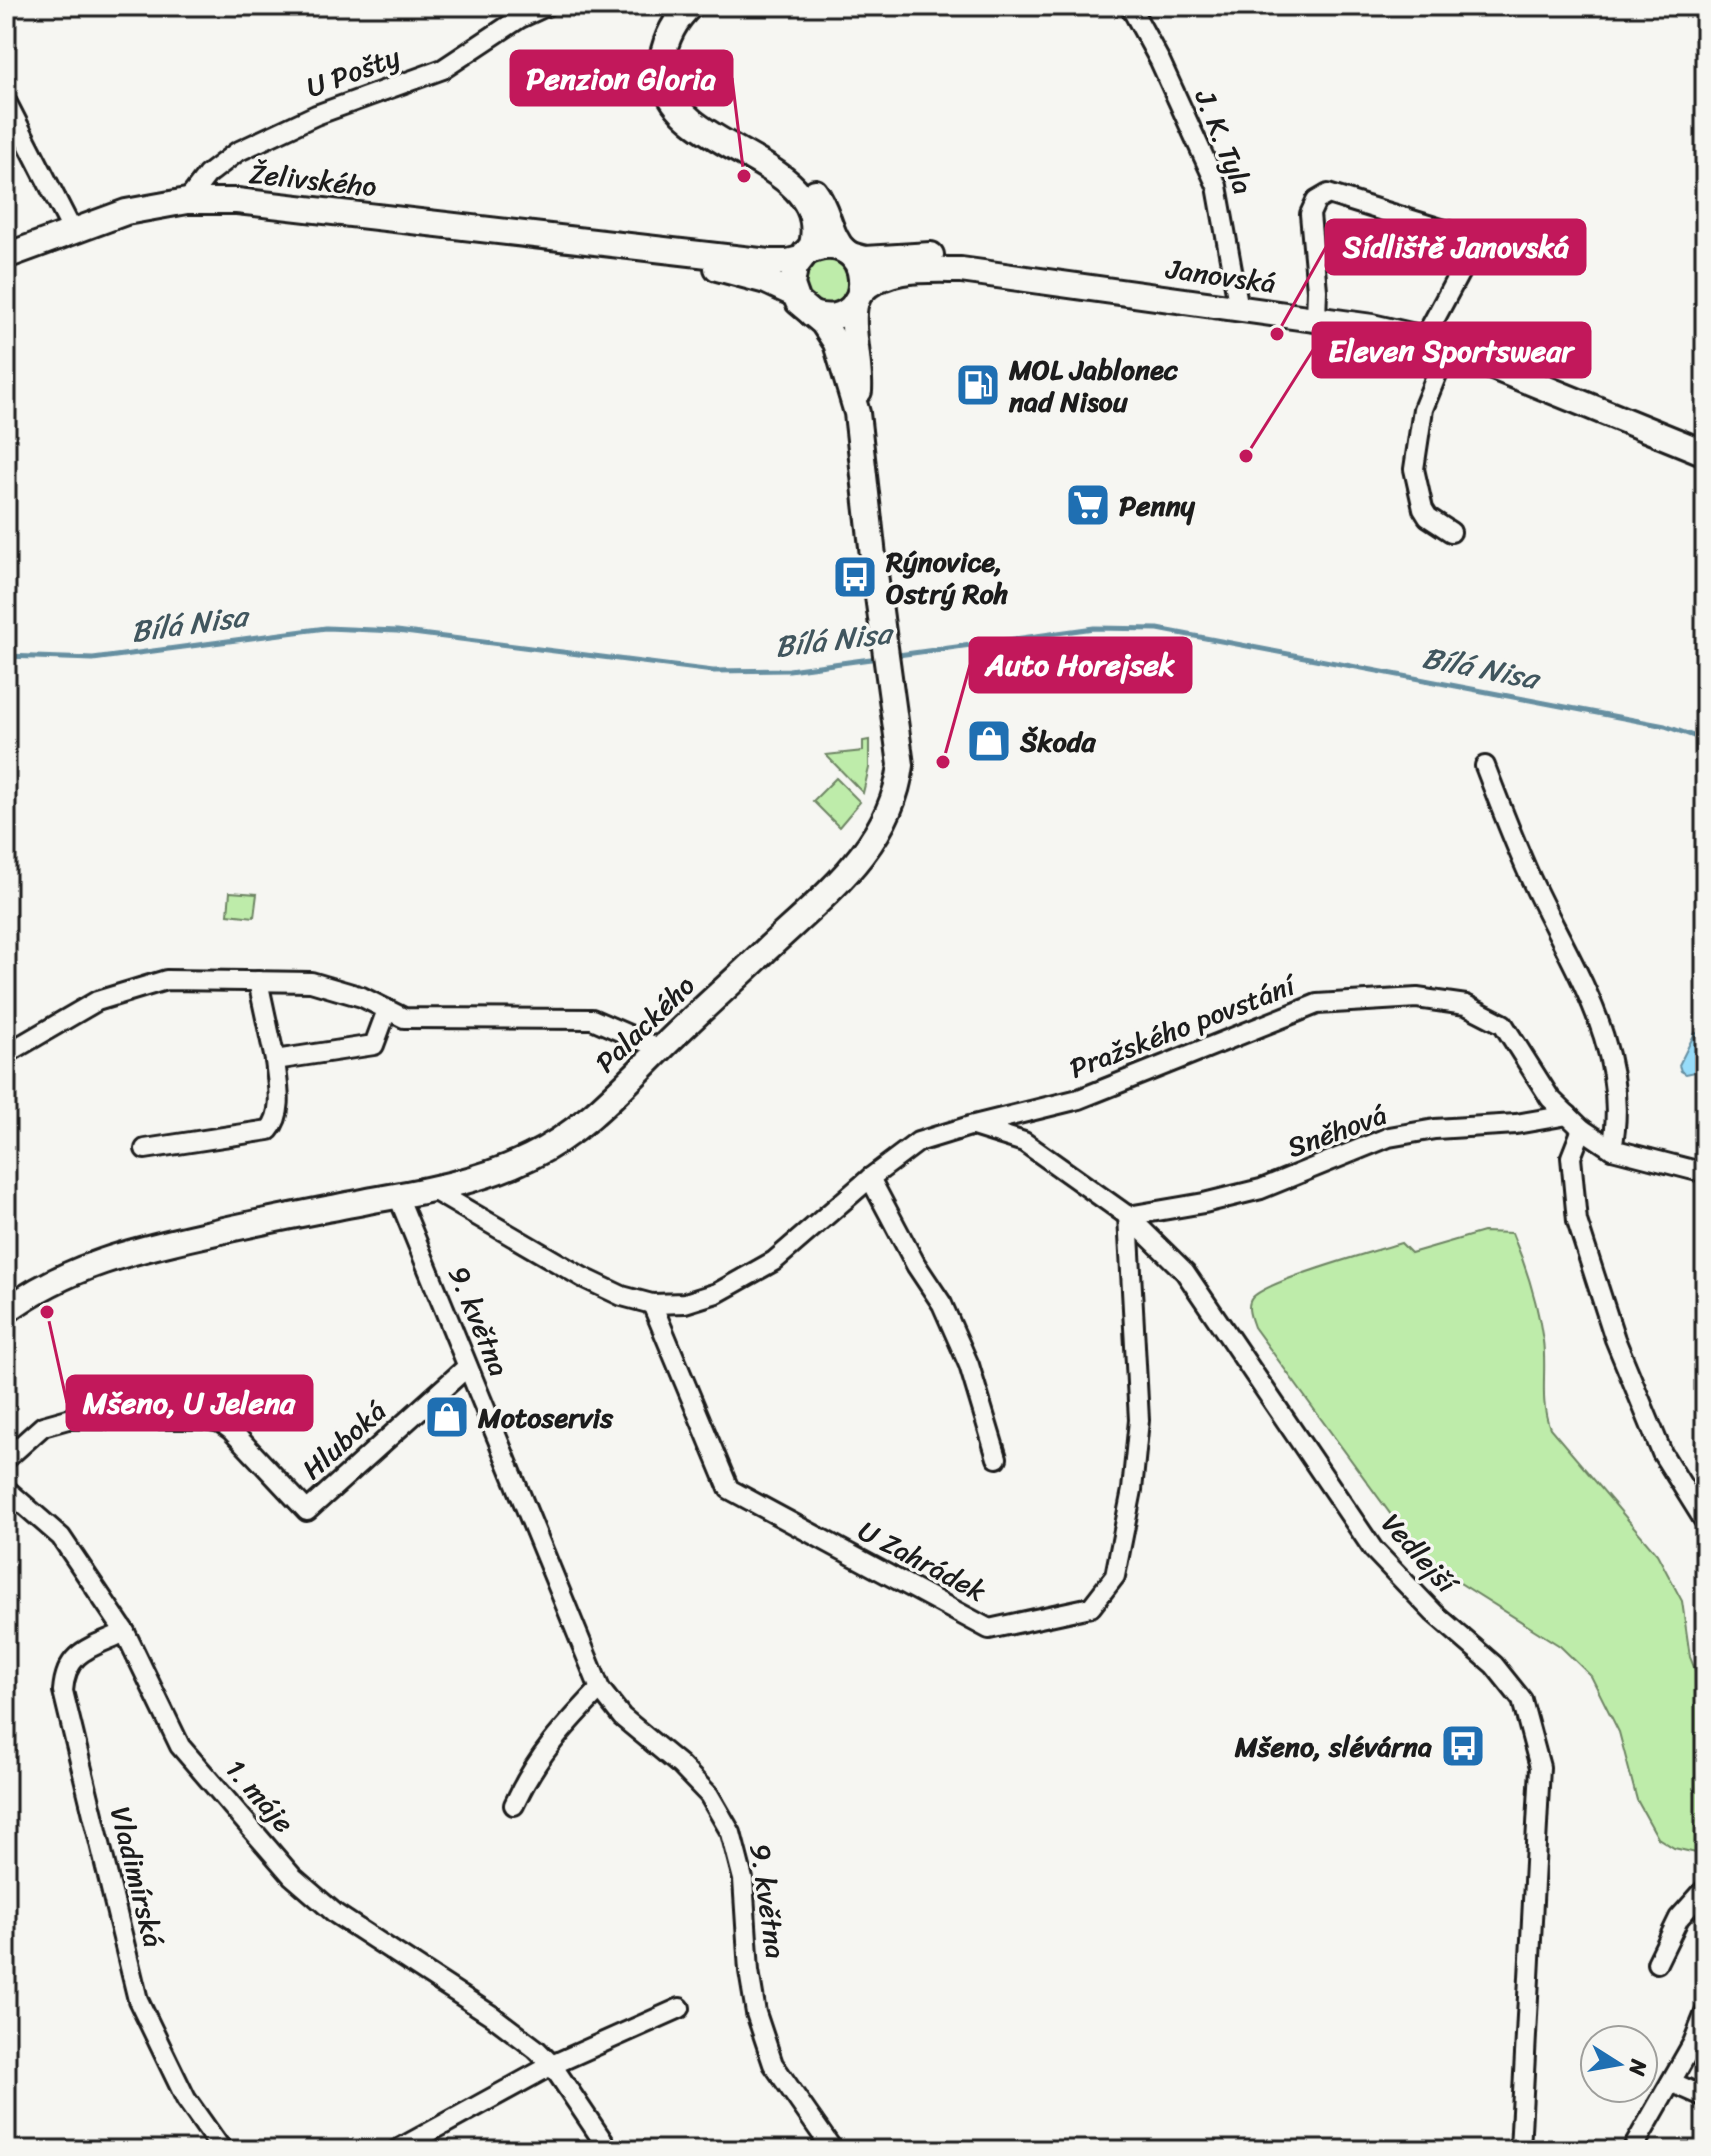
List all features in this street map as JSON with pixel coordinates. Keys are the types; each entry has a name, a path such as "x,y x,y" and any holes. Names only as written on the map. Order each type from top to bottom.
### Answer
{"street":[{"name":"U Pošty","path":"187,201 207,175 237,152 316,115 443,69 520,18 546,6"},
{"path":"690,6 671,29 665,44 660,66 667,93 685,118 789,183 807,206 814,239 792,276 794,294 812,314 821,317 841,314 859,297 861,272 835,238 823,202 815,192 792,175 760,163"},
{"name":"J. K. Tyla","path":"1130,6 1160,61 1217,186 1239,309"},
{"path":"6,101 72,230"},
{"path":"1316,319 1317,290 1310,214 1316,201 1328,194 1477,240 1424,339"},
{"name":"Želivského","path":"6,256 126,212 187,201 237,201 782,263 802,256"},
{"name":"Želivského","path":"621,245 738,273 778,285 794,294"},
{"path":"802,256 822,247 848,253"},
{"name":"Janovská","path":"848,253 865,259 947,256 1042,281"},
{"name":"Janovská","path":"859,297 870,284 887,275 961,270 1372,327 1448,347 1705,453"},
{"name":"Palackého","path":"857,413 861,370 853,316 859,297"},
{"name":"Palackého","path":"6,1311 36,1291 97,1261 279,1218 433,1190 494,1172 559,1143 606,1103 856,864 891,809 901,765 857,413 836,343 823,323 812,314"},
{"path":"1448,347 1423,409 1414,469 1423,509 1428,517 1451,532"},
{"path":"1485,766 1526,869 1583,983 1607,1043 1615,1081 1616,1126 1612,1149"},
{"path":"6,1054 97,1001 166,980 311,982 362,997 404,1018 592,1019 661,1049"},
{"path":"145,1149 269,1130 275,1123 279,1110 275,1060 258,981"},
{"name":"Pražského povstání","path":"433,1190 582,1277 622,1296 652,1304 685,1303 717,1293 774,1261 870,1178 918,1142 1079,1099 1317,1004 1417,998 1466,1005 1503,1024 1550,1098 1582,1129 1612,1149 1705,1173"},
{"path":"275,1060 374,1045 387,1010"},
{"name":"Sněhová","path":"1128,1216 1261,1189 1389,1137 1435,1129 1516,1124 1568,1115"},
{"name":"Vedlejší","path":"970,1126 1024,1142 1128,1216 1185,1272 1373,1549 1434,1613 1494,1665 1522,1700 1540,1767 1520,2150"},
{"path":"1582,1129 1571,1157 1577,1221 1615,1339 1662,1453 1705,1522"},
{"path":"870,1178 916,1265 942,1304 969,1365 997,1458"},
{"name":"9. května","path":"398,1196 600,1689 622,1717 680,1765 709,1795 731,1833 743,1879 749,1971 756,2013 773,2064 833,2150"},
{"name":"U Zahrádek","path":"652,1304 729,1489 989,1629 1091,1607 1115,1576 1132,1490 1139,1420 1128,1216"},
{"name":"Hluboká","path":"6,1459 43,1426 68,1419 206,1419 220,1422 231,1430 307,1511 467,1367"},
{"name":"1. máje","path":"6,1489 61,1537 125,1632 180,1746 292,1876 336,1914 491,2015 536,2049 552,2065 609,2150"},
{"name":"Vladimírská","path":"125,1632 78,1655 64,1672 63,1691 138,2000 186,2099 222,2150"},
{"path":"514,1805 529,1772 551,1741 600,1689"},
{"path":"1657,1963 1679,1918 1705,1889"},
{"path":"397,2150 552,2065 680,2008"},
{"path":"1632,2150 1693,2043 1705,2013"},
{"path":"1671,2082 1705,2097"}],"green space":[{"path":"827,260 842,267 849,282 842,297 827,304 812,297 805,282 812,267"},
{"path":"869,740 869,768 863,793 826,755 863,751 863,741"},
{"path":"836,778 860,802 839,827 813,801"},
{"path":"230,892 257,894 254,917 228,914"},
{"path":"1483,1232 1512,1233 1522,1259 1541,1327 1544,1396 1550,1428 1657,1554 1682,1601 1690,1657 1696,1672 1705,1682 1705,1855 1674,1848 1658,1838 1637,1800 1619,1732 1591,1676 1560,1646 1452,1578 1425,1553 1397,1523 1254,1327 1249,1312 1251,1300 1279,1283 1401,1243 1411,1253"}],"water":[{"path":"1695,1033 1705,1035 1705,1070 1686,1074 1679,1065"}],"waterway":[{"name":"Bílá Nisa","path":"6,656 93,659 326,628 397,631 713,671 789,670 878,658"},
{"name":"Bílá Nisa","path":"891,656 1094,628 1158,629 1665,726 1705,740"}],"place":[{"name":"Penzion Gloria","path":"744,176"},
{"name":"Sídliště Janovská","path":"1277,334"},
{"name":"MOL Jablonec nad Nisou","path":"978,385"},
{"name":"Eleven Sportswear","path":"1246,456"},
{"name":"Penny","path":"1088,505"},
{"name":"Rýnovice, Ostrý Roh","path":"855,577"},
{"name":"Škoda","path":"989,741"},
{"name":"Auto Horejsek","path":"943,762"},
{"name":"Mšeno, U Jelena","path":"47,1312"},
{"name":"Motoservis","path":"447,1417"},
{"name":"Mšeno, slévárna","path":"1463,1746"}]}
